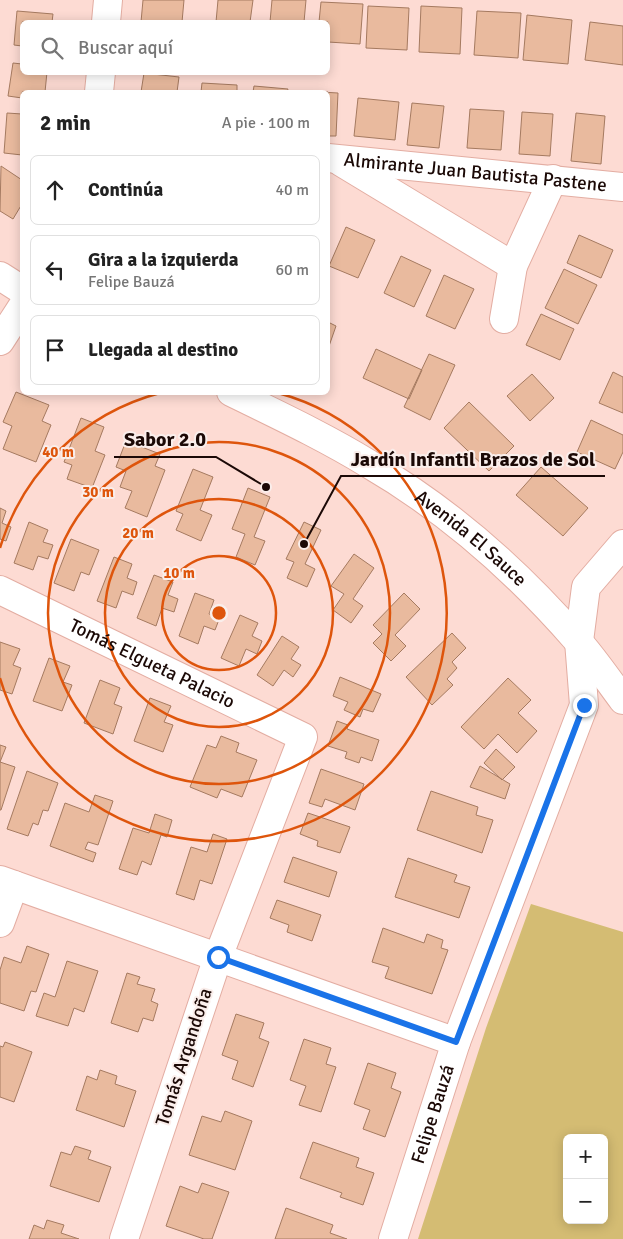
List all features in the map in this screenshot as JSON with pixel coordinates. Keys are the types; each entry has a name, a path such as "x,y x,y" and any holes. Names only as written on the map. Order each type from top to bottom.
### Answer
{"street":[{"path":"106,20 108,0"},
{"path":"99,90 101,75"},
{"path":"331,159 513,266"},
{"name":"Almirante Juan Bautista Pastene","path":"331,159 623,187"},
{"path":"504,319 513,266 553,179"},
{"path":"0,276 20,289"},
{"path":"0,340 20,310"},
{"name":"Avenida El Sauce","path":"237,395 322,437 417,495 462,528 503,563 579,641 623,700"},
{"name":"Felipe Bauzá","path":"393,1239 456,1042 584,705 579,641 586,587 623,544"},
{"name":"Tomás Elgueta Palacio","path":"0,590 303,737"},
{"name":"Tomás Argandoña","path":"124,1239 218,957 303,737"},
{"path":"0,923 7,882 456,1042"}],"shaded area":[{"path":"531,904 623,932 623,1239 418,1239 486,1028"}],"building":[{"path":"143,0 184,0 182,20 141,20"},
{"path":"218,0 253,0 250,20 216,20"},
{"path":"272,0 306,0 304,20 270,20"},
{"path":"321,2 363,4 360,44 330,42 330,20 319,20"},
{"path":"368,6 409,8 407,50 366,48"},
{"path":"421,6 462,8 460,54 419,52"},
{"path":"17,11 53,14 52,20 20,20 20,46 14,45"},
{"path":"477,11 521,13 518,58 474,55"},
{"path":"527,15 572,20 568,64 523,60"},
{"path":"590,22 623,26 623,65 585,60"},
{"path":"13,63 20,64 20,75 47,75 45,90 20,90 20,98 8,96"},
{"path":"144,75 179,77 177,90 141,90"},
{"path":"202,83 237,85 237,90 201,90"},
{"path":"254,86 288,89 288,90 253,90"},
{"path":"330,92 338,93 336,136 330,136"},
{"path":"358,98 399,102 395,140 354,136"},
{"path":"412,103 444,106 439,148 407,145"},
{"path":"470,109 504,111 501,150 467,148"},
{"path":"522,112 553,114 550,156 519,154"},
{"path":"7,113 20,114 20,155 4,153"},
{"path":"576,113 605,116 601,164 571,161"},
{"path":"1,166 20,179 20,207 13,219 0,211"},
{"path":"346,227 375,240 358,278 330,266"},
{"path":"579,235 613,250 601,278 567,263"},
{"path":"401,256 431,270 414,307 384,293"},
{"path":"564,269 597,285 578,324 545,308"},
{"path":"444,275 474,289 455,329 426,316"},
{"path":"541,314 574,329 560,360 526,345"},
{"path":"330,323 336,326 330,343"},
{"path":"376,349 422,370 409,399 363,378"},
{"path":"429,354 455,365 430,420 404,407"},
{"path":"613,372 623,377 623,413 599,403"},
{"path":"532,374 554,398 530,421 507,396"},
{"path":"16,392 49,405 42,421 51,425 36,462 3,449 12,426 3,422"},
{"path":"469,402 514,446 489,471 444,428"},
{"path":"81,418 104,427 95,451 105,455 92,488 67,479 72,465 64,462"},
{"path":"591,420 623,435 623,452 615,469 577,452"},
{"path":"126,441 160,454 155,466 165,470 147,517 125,508 132,491 120,487 126,471 116,467"},
{"path":"541,467 588,508 563,536 516,495"},
{"path":"193,469 213,477 200,510 212,515 201,541 176,530 183,514 176,511"},
{"path":"248,488 270,497 254,537 265,541 255,565 236,557 245,534 232,529"},
{"path":"0,508 6,511 2,523 11,527 6,541 0,539"},
{"path":"29,522 48,530 43,542 53,545 48,559 38,556 33,570 14,563"},
{"path":"304,522 321,530 305,564 315,569 307,587 287,578 294,562 286,559"},
{"path":"71,539 99,550 89,575 81,572 74,591 54,583"},
{"path":"354,554 374,568 353,599 363,606 351,623 333,610 344,594 331,586"},
{"path":"114,557 132,564 127,578 137,582 133,595 122,591 116,608 97,601"},
{"path":"154,575 173,582 168,595 178,599 174,612 162,608 156,626 137,618"},
{"path":"195,593 214,600 209,614 220,617 215,630 204,626 198,644 179,636"},
{"path":"404,593 420,609 395,635 406,646 391,661 373,643 382,634 373,625"},
{"path":"240,615 258,623 252,636 262,641 257,654 246,649 239,666 221,658"},
{"path":"452,633 466,648 452,662 457,668 447,679 453,685 432,705 406,677"},
{"path":"282,636 299,647 291,659 301,665 293,677 284,670 273,686 257,675"},
{"path":"0,642 20,649 13,665 21,668 12,694 0,690"},
{"path":"49,658 70,666 63,682 72,685 62,711 33,701"},
{"path":"340,677 381,694 373,712 363,709 360,717 344,710 348,702 333,696"},
{"path":"508,678 531,700 518,713 537,731 517,753 498,734 484,749 461,727"},
{"path":"100,680 120,688 114,704 122,707 113,734 84,723"},
{"path":"150,698 171,706 164,722 173,725 163,752 134,741"},
{"path":"337,721 348,725 347,729 379,740 372,761 361,757 359,763 345,758 347,752 328,746"},
{"path":"221,736 239,743 236,752 257,760 242,797 221,789 217,798 190,787 207,745 216,748"},
{"path":"0,745 6,747 0,762"},
{"path":"496,749 515,767 502,780 484,763"},
{"path":"0,762 15,767 1,810 0,810"},
{"path":"480,766 510,784 505,799 470,787"},
{"path":"321,769 364,784 355,810 325,799 322,807 309,803"},
{"path":"27,771 58,783 48,811 43,810 38,825 33,823 28,836 7,829"},
{"path":"431,791 478,807 476,815 493,820 482,853 417,830"},
{"path":"95,795 113,801 98,845 88,842 85,849 96,853 93,862 50,846 65,803 89,812"},
{"path":"308,813 350,827 340,853 317,846 318,841 300,834"},
{"path":"155,814 172,820 167,837 161,835 151,865 142,861 137,875 119,869 133,828 149,833"},
{"path":"213,834 227,839 212,884 200,880 194,900 176,894 191,847 207,852"},
{"path":"293,857 337,872 329,897 284,882"},
{"path":"408,858 457,875 454,882 470,887 459,918 395,897"},
{"path":"277,900 321,915 312,941 287,932 289,925 270,918"},
{"path":"383,928 424,943 427,934 443,940 441,948 448,950 432,994 385,978 389,967 372,962"},
{"path":"27,946 49,954 36,992 31,991 24,1011 0,1003 0,970 4,957 21,963"},
{"path":"67,961 98,971 84,1012 74,1008 68,1026 36,1016 44,993 55,997"},
{"path":"127,973 140,977 137,984 155,989 151,1001 158,1004 153,1021 143,1018 138,1032 111,1023"},
{"path":"236,1014 264,1023 259,1038 269,1042 253,1087 232,1079 238,1061 222,1055"},
{"path":"304,1039 331,1048 326,1064 336,1067 321,1112 299,1105 306,1086 290,1080"},
{"path":"5,1042 32,1052 14,1102 0,1097 0,1046 3,1047"},
{"path":"368,1063 396,1073 391,1088 401,1092 385,1137 363,1129 370,1110 354,1104"},
{"path":"100,1070 117,1076 115,1084 136,1091 124,1127 76,1110 87,1076 97,1080"},
{"path":"225,1111 252,1121 235,1170 189,1155 202,1116 221,1122"},
{"path":"313,1142 359,1158 356,1167 374,1173 363,1205 340,1197 342,1193 300,1178"},
{"path":"75,1146 91,1151 88,1159 111,1167 99,1202 50,1186 61,1152 71,1155"},
{"path":"202,1183 229,1192 212,1239 204,1239 166,1226 180,1186 198,1193"},
{"path":"286,1208 333,1225 330,1233 347,1239 275,1239"},
{"path":"47,1220 64,1225 61,1233 79,1239 29,1239 34,1225 44,1229"}],"place":[{"name":"Sabor 2.0","path":"266,487"},
{"name":"Jardín Infantil Brazos de Sol","path":"304,544"}],"route":[{"path":"218,957 456,1042 584,705"}]}
